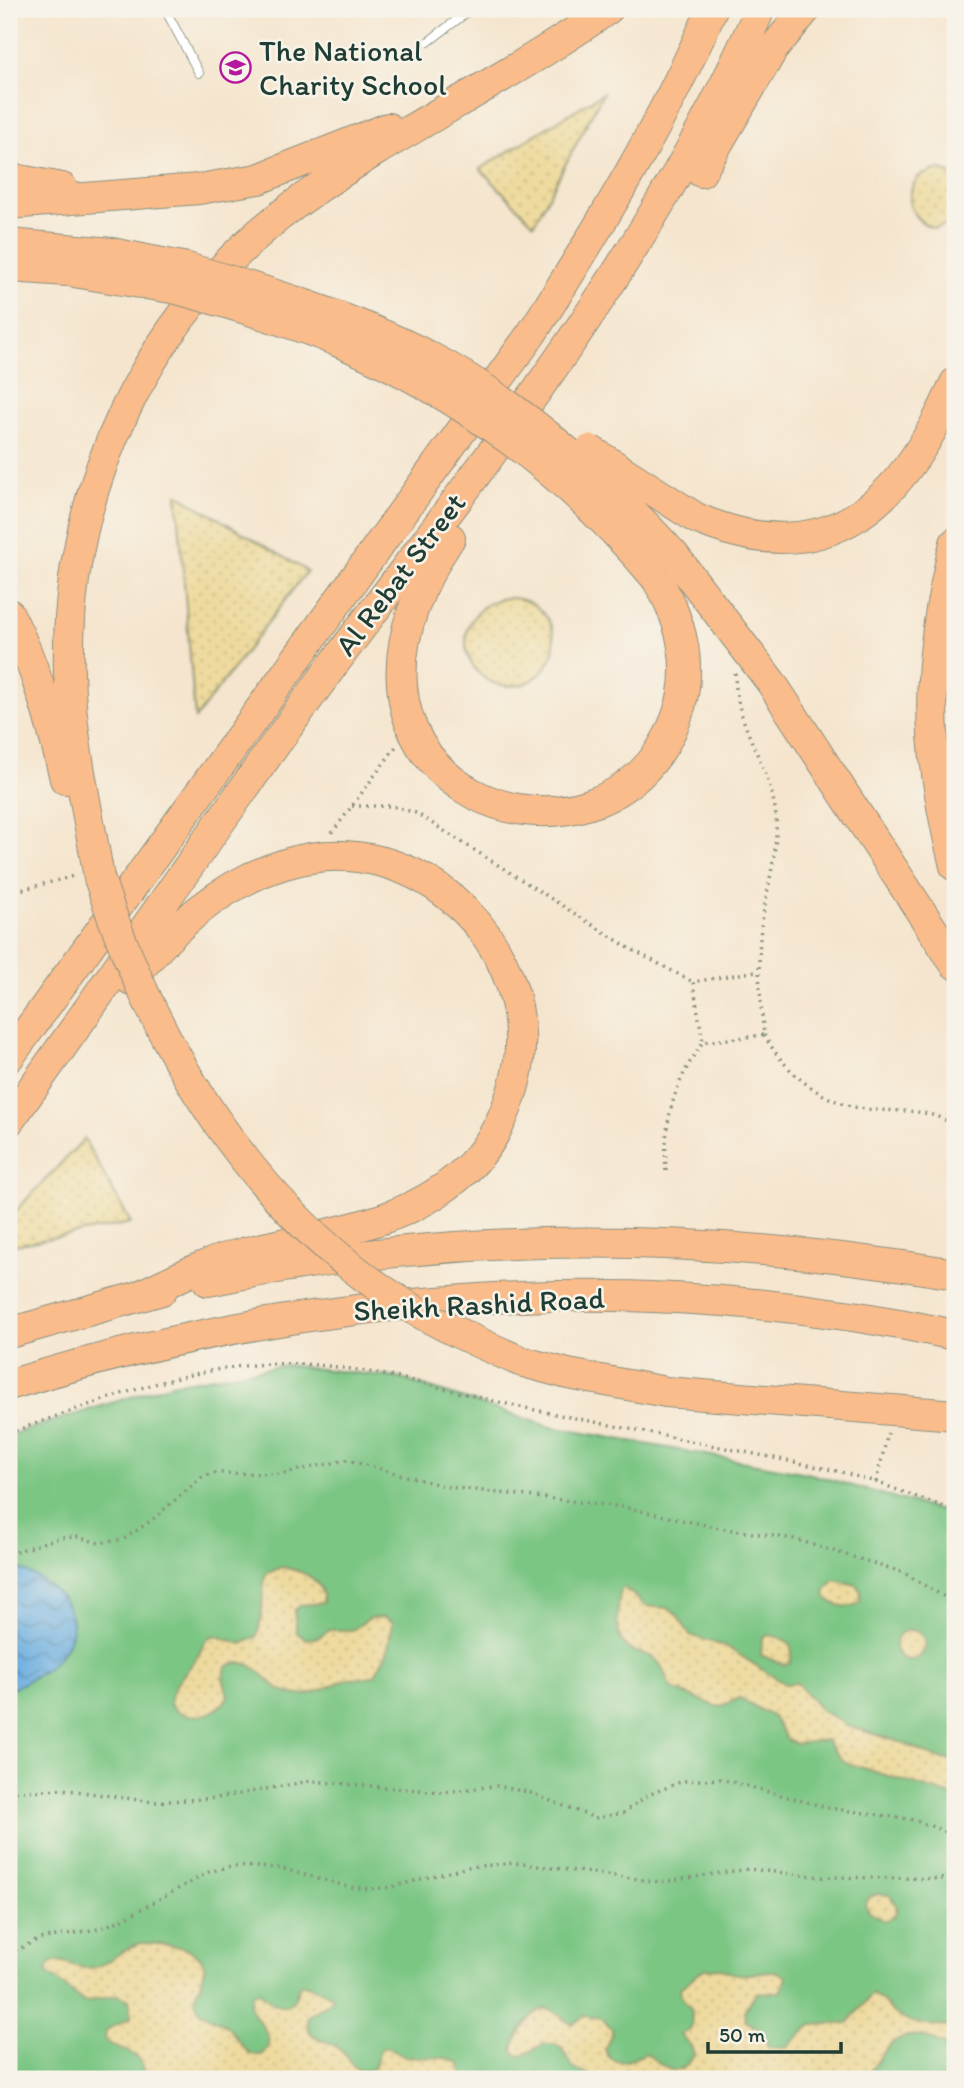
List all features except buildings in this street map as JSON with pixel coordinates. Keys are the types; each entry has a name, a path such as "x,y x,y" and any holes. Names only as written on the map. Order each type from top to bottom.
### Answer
{"highway":[{"path":"90,876 69,674 71,606 87,513 98,474 123,411 156,352 180,319 242,248 294,205 559,44 608,9"},
{"name":"Al Rebat Street","path":"9,1057 532,333 596,234 650,140 712,9"},
{"name":"Al Rebat Street","path":"9,1121 271,749 522,411 606,293 683,166 737,61 760,9"},
{"path":"606,293 674,214 774,49 806,9"},
{"path":"9,204 199,189 258,179 353,144 497,80"},
{"path":"9,178 111,196"},
{"path":"9,243 112,253 182,279 235,305 339,342 389,365 475,416 558,476 624,540 664,566 740,638 955,964"},
{"path":"9,267 182,279 310,305 389,338 463,377 528,406 620,471 696,518 729,532 763,539 798,538 821,533 863,514 890,491 912,463 943,410 955,383"},
{"path":"463,377 575,458 617,496 664,566 680,629 686,663 685,686 672,730 661,750 646,767 613,792 585,804 555,811 514,809 494,804 457,785 441,772 427,756 411,727 400,679 400,658 408,618 434,562 505,452 522,411"},
{"path":"954,554 936,626 931,688 934,762 941,811 955,866"},
{"path":"9,614 31,661 48,709 90,876 158,1023 211,1115 251,1169 296,1218 346,1262 401,1301 459,1334 520,1361 568,1374 666,1392 955,1415"},
{"path":"34,1086 78,1047 153,951 179,927 206,906 259,874 286,863 343,856 400,867 450,895 478,922 504,963 520,1019 518,1067 509,1105 480,1155 437,1194 410,1208 352,1229 233,1255 143,1294"},
{"name":"Sheikh Rashid Road","path":"9,1332 143,1294 334,1259 474,1246 588,1241 740,1246 841,1256 955,1273"},
{"name":"Sheikh Rashid Road","path":"9,1385 131,1350 226,1329 394,1305 478,1299 575,1297 707,1301 851,1317 955,1335"}],"lane":[{"path":"165,9 199,73"},
{"path":"428,42 471,9"}],"path":[{"path":"740,638 735,686 750,742 769,785 776,815 775,845 757,971 764,1035 784,1065 825,1096 868,1109 918,1111 955,1125"},
{"path":"314,858 411,727"},
{"path":"352,806 392,806 416,813 629,948 693,982 757,971"},
{"path":"9,893 90,876"},
{"path":"666,1171 669,1112 682,1075 703,1042 693,982"},
{"path":"703,1042 764,1035"},
{"path":"9,1433 167,1380 268,1364 323,1365 369,1372 876,1482 955,1511"},
{"path":"876,1482 889,1430"},
{"path":"9,1554 58,1538 77,1537 99,1543 124,1539 152,1520 203,1476 216,1473 280,1474 347,1460 459,1489 624,1507 731,1531 794,1539 902,1572 955,1603"},
{"path":"9,1792 61,1789 154,1802 217,1798 310,1781 442,1792 496,1786 528,1792 595,1818 623,1813 665,1786 702,1778 721,1779 846,1811 914,1820 955,1835"},
{"path":"9,1954 39,1939 98,1929 121,1920 209,1872 231,1866 280,1868 350,1887 370,1889 391,1887 468,1867 515,1863 662,1882 748,1869 822,1877 899,1876 955,1879"},
{"path":"9,2052 15,2079"}],"green space":[{"path":"286,1365 399,1378 551,1427 807,1473 955,1515 955,2079 9,2079 9,1435 172,1384"}],"sand":[{"path":"603,93 534,224 480,169"},
{"path":"938,169 955,175 955,222 934,228 914,214 910,200 919,176"},
{"path":"177,494 307,571 195,719"},
{"path":"510,598 527,602 541,611 550,625 554,642 550,659 541,673 527,682 510,686 493,682 479,673 470,659 466,642 470,625 479,611 493,602"},
{"path":"84,1139 131,1223 9,1246 9,1218"},
{"path":"281,1567 304,1573 321,1588 323,1603 301,1605 294,1611 297,1633 306,1639 319,1637 329,1630 352,1630 370,1618 385,1617 393,1622 387,1653 375,1675 347,1680 299,1695 283,1691 254,1667 238,1663 227,1666 223,1677 228,1696 217,1709 193,1716 177,1711 170,1705 173,1690 208,1639 214,1635 242,1644 256,1637 261,1622 266,1574"},
{"path":"834,1580 857,1585 861,1592 860,1602 843,1606 826,1598 825,1591"},
{"path":"622,1588 646,1606 667,1608 676,1613 690,1635 727,1647 785,1684 797,1683 821,1710 850,1727 895,1740 940,1759 955,1760 955,1797 850,1764 841,1759 826,1740 795,1744 787,1740 773,1717 740,1698 718,1707 672,1689 657,1661 631,1650 621,1639 617,1613"},
{"path":"910,1630 921,1634 925,1645 921,1656 910,1660 899,1656 895,1645 899,1634"},
{"path":"768,1635 788,1643 792,1651 790,1662 783,1665 761,1655 762,1638"},
{"path":"877,1894 890,1895 897,1907 895,1916 885,1921 869,1912 865,1904 870,1897"},
{"path":"142,1943 181,1947 198,1956 203,1963 204,1972 196,1995 198,2008 204,2015 225,2025 253,2055 261,2055 266,2049 268,2036 250,2006 252,1994 260,1992 273,2003 286,2006 293,2001 300,1985 305,1984 333,1996 330,2002 308,2016 308,2029 314,2036 339,2049 355,2068 374,2068 380,2050 385,2047 406,2056 454,2061 460,2064 464,2079 147,2079 143,2067 134,2055 105,2040 106,2030 131,2018 129,2000 118,1995 84,2002 47,1973 50,1963 55,1962 82,1968 101,1965"},
{"path":"720,1968 741,1974 773,1971 787,1978 780,1992 756,1993 744,2012 746,2021 758,2028 769,2047 785,2048 812,2025 848,2023 872,1994 895,2014 911,2022 955,2027 955,2049 921,2036 907,2036 890,2044 869,2073 845,2079 600,2079 574,2069 562,2049 554,2044 544,2044 522,2056 515,2054 513,2048 523,2027 534,2014 547,2009 572,2024 585,2016 602,2018 613,2031 605,2049 612,2059 623,2062 646,2053 671,2070 682,2068 694,2055 691,2046 680,2034 691,2029 692,2011 681,1996 680,1988 704,1969"}],"water":[{"path":"9,1566 35,1576 58,1594 71,1617 72,1630 67,1645 56,1660 9,1691"}],"place":[{"name":"The National Charity School","path":"236,67"}]}
